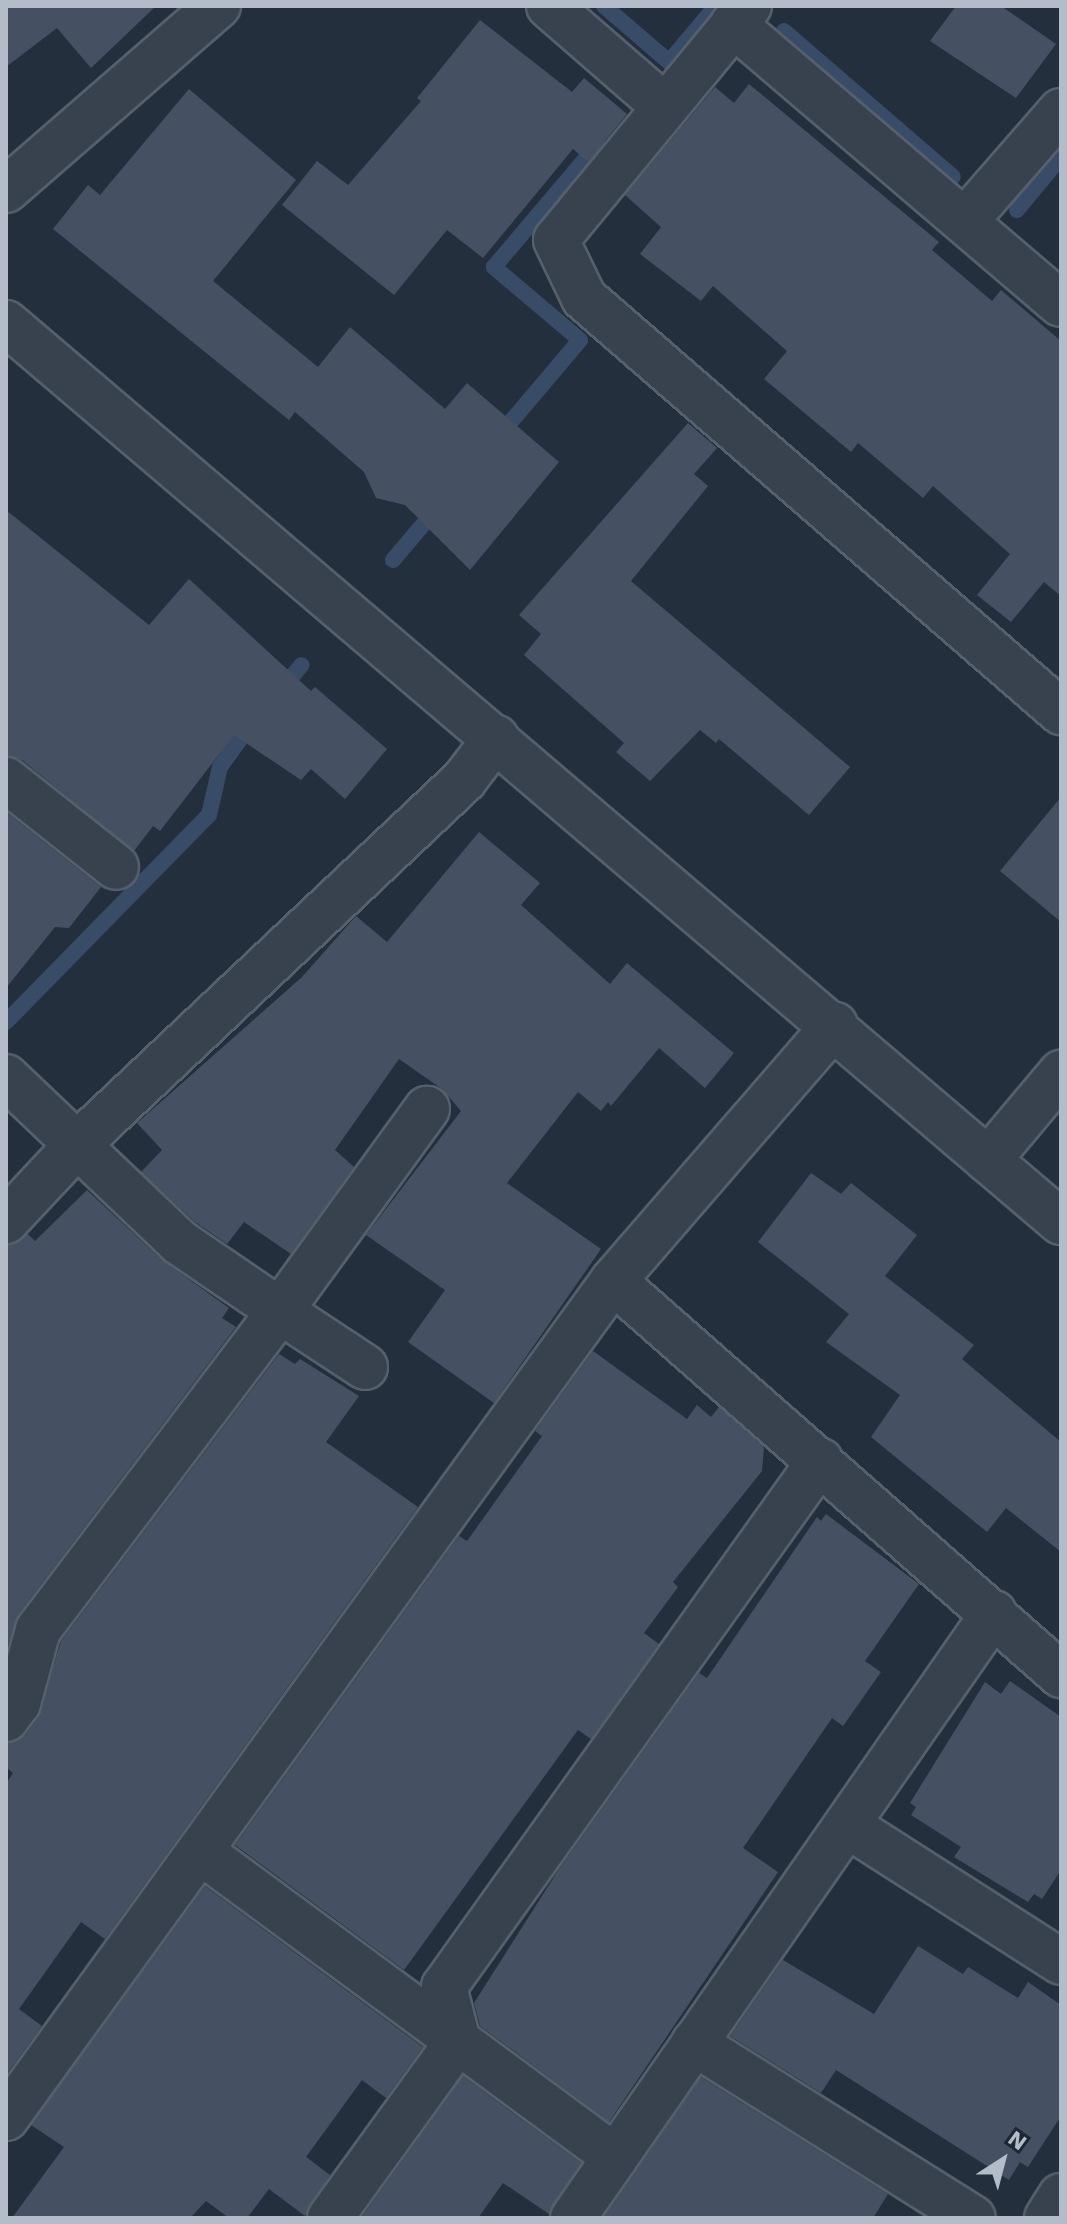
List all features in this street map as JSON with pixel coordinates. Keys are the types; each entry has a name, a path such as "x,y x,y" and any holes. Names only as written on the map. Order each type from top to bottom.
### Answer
{"street":[{"path":"6,190 218,6"},
{"path":"549,6 663,105"},
{"path":"1061,304 965,221 741,15 663,105 556,240 584,298 1061,712"},
{"path":"965,221 1061,111"},
{"path":"6,323 835,1025 1061,1222"},
{"path":"6,1221 78,1144 464,780 496,738"},
{"path":"6,780 116,867"},
{"path":"6,2118 613,1281 835,1025"},
{"path":"988,1160 1061,1073"},
{"path":"6,1077 179,1242 365,1367"},
{"path":"6,1719 18,1703 38,1630 280,1311 427,1109"},
{"path":"613,1281 1061,1675"},
{"path":"458,2041 444,1987 820,1461"},
{"path":"573,2218 994,1613"},
{"path":"847,1825 1061,1962"},
{"path":"200,1851 615,2157"},
{"path":"330,2218 458,2041"},
{"path":"694,2043 973,2218"},
{"path":"1047,2218 1061,2196"}],"building":[{"path":"6,6 156,6 91,68 57,28 6,67"},
{"path":"956,6 1001,6 1056,44 1016,98 930,41"},
{"path":"480,20 572,92 584,78 627,114 588,162 573,149 483,258 447,230 394,295 282,205 317,161 348,185 421,101 417,98"},
{"path":"749,84 939,242 932,250 992,301 1001,290 1061,341 1061,596 1044,582 1011,622 977,595 1010,554 933,486 923,498 858,443 851,452 764,379 787,351 713,286 701,301 640,254 661,227 625,195 715,87 734,103"},
{"path":"189,89 296,180 213,281 318,367 350,327 445,409 467,383 559,462 470,570 405,505 376,498 364,472 295,412 289,420 53,229 88,185 100,195"},
{"path":"688,423 717,448 694,474 708,486 631,581 850,767 809,815 719,739 716,743 700,730 650,781 616,752 624,743 524,655 541,634 519,615"},
{"path":"6,510 149,625 189,579 311,691 315,687 387,749 345,799 311,769 301,780 234,735 160,831 153,826 134,851 22,760 6,756"},
{"path":"1061,797 1061,922 1000,871"},
{"path":"6,812 101,887 69,928 55,927 6,988"},
{"path":"479,832 540,883 521,905 610,984 627,963 734,1053 705,1088 659,1048 611,1106 608,1102 601,1111 578,1092 507,1183 601,1249 494,1403 408,1342 445,1290 366,1235 461,1111 442,1089 399,1059 335,1150 354,1167 291,1254 244,1222 227,1244 195,1222 141,1172 162,1150 137,1123 302,977 356,916 387,942"},
{"path":"811,1173 841,1194 851,1183 917,1235 885,1276 974,1345 962,1359 1061,1442 1061,1552 1006,1508 987,1532 871,1437 900,1395 826,1342 849,1314 758,1242"},
{"path":"87,1190 162,1260 229,1308 222,1318 236,1327 18,1615 6,1652 6,1245 28,1234 35,1241"},
{"path":"593,1351 687,1419 697,1405 711,1417 719,1407 764,1447 762,1471 673,1582 678,1587 644,1633 659,1644 591,1739 578,1730 404,1970 235,1845 459,1536 467,1541 542,1436 535,1431"},
{"path":"279,1354 295,1364 300,1359 359,1396 326,1442 418,1507 105,1939 81,1922 19,2009 42,2026 6,2075 6,1784 13,1773 6,1767 6,1744 25,1735 38,1718 61,1641"},
{"path":"826,1514 919,1584 865,1661 881,1672 843,1726 832,1718 743,1848 778,1872 609,2122 480,2026 474,2003 559,1869 699,1673 707,1678 817,1517 821,1521"},
{"path":"1010,1681 1061,1717 1061,1870 1042,1899 1034,1894 1028,1902 954,1857 961,1847 911,1815 916,1807 910,1803 985,1682 1001,1694"},
{"path":"205,1886 423,2047 386,2098 362,2080 306,2157 330,2175 305,2216 269,2189 247,2218 229,2218 206,2201 190,2218 12,2218 64,2147 31,2125"},
{"path":"918,1946 963,1974 968,1967 1018,1998 1028,1982 1061,2005 1061,2116 1028,2167 1020,2162 1009,2180 836,2070 821,2093 730,2036 783,1960 874,2014"},
{"path":"463,2076 581,2163 549,2214 503,2183 478,2218 361,2218"},
{"path":"701,2077 888,2194 873,2218 603,2218"}],"waterway":[{"path":"604,6 669,62 716,6"},
{"path":"784,31 953,177"},
{"path":"497,438 580,340 494,267 597,145"},
{"path":"1017,210 1061,157"},
{"path":"393,560 438,507"},
{"path":"279,692 302,665"},
{"path":"6,1022 209,815 220,767 251,724"}]}
